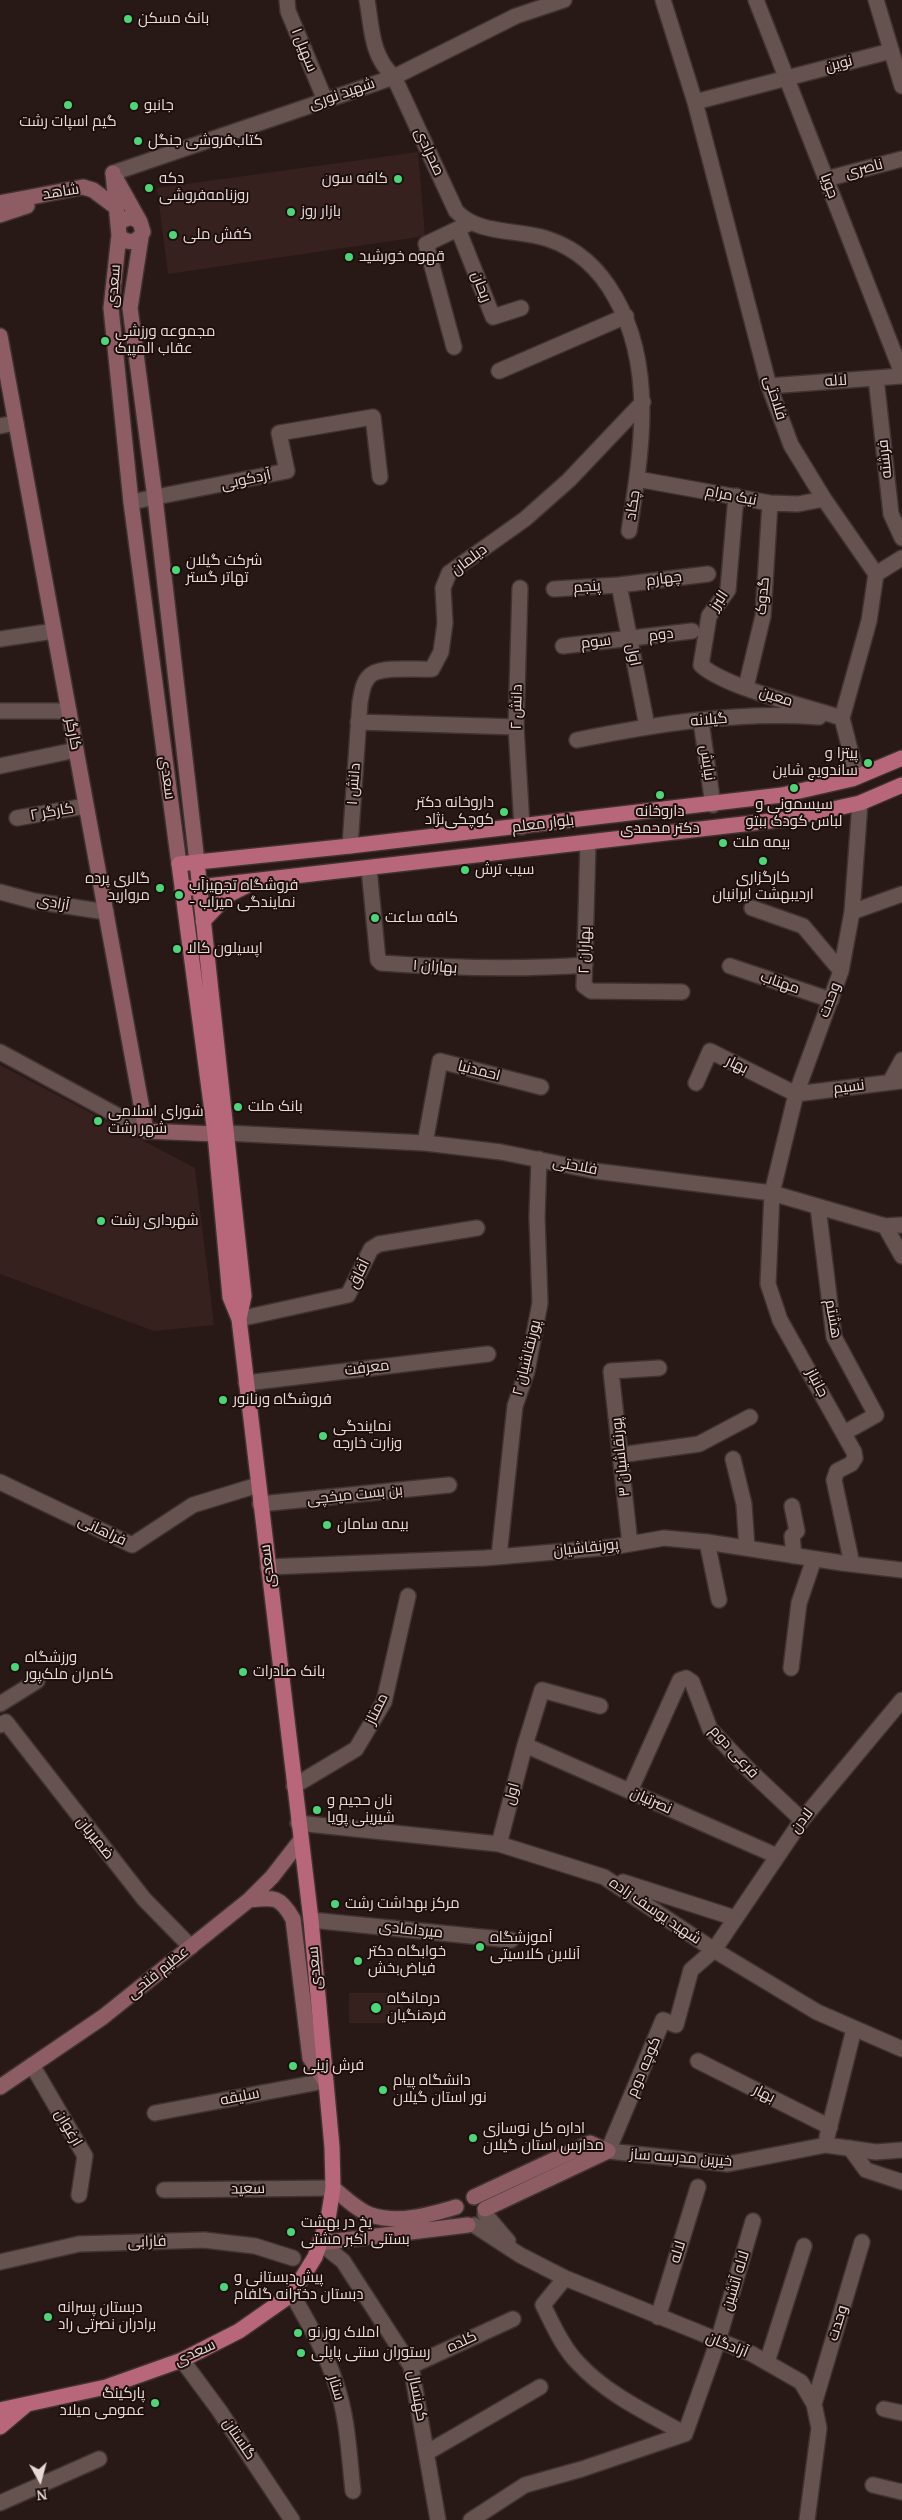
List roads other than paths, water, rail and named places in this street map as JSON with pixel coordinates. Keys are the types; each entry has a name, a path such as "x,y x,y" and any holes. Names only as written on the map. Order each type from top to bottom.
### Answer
{"main road":[{"name":"سعدی","path":"112,173 119,230 111,308 131,502 182,889 220,1134"},
{"path":"112,173 140,229"},
{"name":"شاهد","path":"0,203 87,188 117,208"},
{"path":"0,215 35,203 48,194"},
{"path":"131,217 140,229 132,242 122,239 119,230 122,221 131,217"},
{"name":"سعدی","path":"0,2410 106,2387 182,2360 239,2331 292,2294 320,2243 328,2219 332,2188 332,2147 311,1920 300,1842 239,1319 230,1297 220,1134 200,888 155,498 130,308 140,229"},
{"name":"کارگر","path":"0,336 146,1131"},
{"name":"بلوار معلم","path":"179,864 522,827 782,795 857,777 902,758"},
{"path":"857,777 860,803"},
{"name":"بلوار معلم","path":"182,889 588,844 787,819 860,803 902,785"},
{"path":"203,921 228,895 254,882"},
{"path":"146,1131 220,1134"},
{"name":"عظیم فتحی","path":"0,2087 103,2017 249,1900 272,1877 300,1842"},
{"path":"249,1900 269,1897 279,1900 285,1905 293,1918 310,2058 325,2081"},
{"name":"خیرین مدرسه ساز","path":"474,2196 590,2143 608,2152"},
{"name":"خیرین مدرسه ساز","path":"485,2211 608,2152"},
{"path":"320,2243 471,2225 479,2222 485,2211 480,2200 474,2196 464,2198 456,2207 426,2216 389,2218 370,2215 332,2188"},
{"path":"456,2207 460,2220 471,2225"},
{"path":"389,2218 385,2226 391,2235"},
{"path":"0,2427 28,2404"}],"street":[{"name":"سهیل ۱","path":"286,0 288,11 325,100"},
{"name":"صحرادی","path":"367,0 375,53 384,69 394,77 464,226"},
{"name":"شهید نوری","path":"112,173 394,77 516,16 564,0"},
{"name":"فلاحتی","path":"663,0 695,102 770,386 791,445 824,499 876,574"},
{"name":"جویا","path":"756,0 902,374"},
{"path":"876,0 902,86"},
{"name":"نوین","path":"695,102 892,51"},
{"name":"ناصری","path":"826,179 902,159"},
{"path":"454,347 426,244 464,226"},
{"name":"ریحان","path":"464,226 493,318 521,308"},
{"name":"چکاد","path":"464,226 548,239 574,251 603,275 626,316 638,355 643,402 637,479 629,532"},
{"path":"499,371 626,316"},
{"name":"لاله","path":"770,386 876,378 902,374"},
{"name":"فرشته","path":"876,378 891,514 902,538"},
{"name":"دیلمان","path":"358,722 363,684 372,673 392,670 432,669 436,664 441,652 445,623 443,588 449,573 525,518 569,480 643,402"},
{"name":"آردکوبی","path":"131,502 287,471 278,433 373,417 380,477"},
{"path":"0,426 16,423"},
{"name":"نیک مرام","path":"637,479 736,496 770,504 798,504 824,499"},
{"name":"البرز","path":"710,673 701,665 704,640 709,616 728,590 736,496"},
{"name":"گدوک","path":"746,687 762,616 770,504"},
{"path":"857,777 842,718 869,621 876,574 902,558"},
{"name":"چهارم","path":"619,585 708,574"},
{"name":"پنجم","path":"554,589 619,585"},
{"name":"اول","path":"619,585 647,726"},
{"name":"دانش ۲","path":"520,588 516,727 522,827"},
{"path":"0,639 54,631"},
{"name":"دوم","path":"630,638 692,631"},
{"name":"سوم","path":"563,646 630,638"},
{"name":"معین","path":"710,673 746,687 842,718"},
{"path":"0,711 69,711"},
{"name":"گیلانه","path":"577,740 647,726 779,714 842,718"},
{"name":"نیایش","path":"701,721 713,804"},
{"path":"358,722 516,727"},
{"name":"دانش ۱","path":"350,846 358,722"},
{"path":"0,766 76,750"},
{"name":"وحدت","path":"772,1193 796,1094 842,971 852,912 860,803"},
{"name":"کارگر ۲","path":"17,818 86,806"},
{"name":"بهاران ۲","path":"588,844 584,986 586,990 682,992"},
{"name":"بهاران ۱","path":"369,869 378,960 381,963 457,969 585,965"},
{"name":"آزادی","path":"0,892 34,900 106,912"},
{"path":"852,912 902,894"},
{"path":"752,908 803,926 842,971"},
{"name":"مهتاب","path":"730,966 831,1000"},
{"name":"بهار","path":"696,1083 710,1051 796,1094"},
{"path":"0,1052 146,1131"},
{"path":"896,1081 902,1060"},
{"name":"احمدنیا","path":"425,1143 440,1061 541,1087"},
{"name":"نسیم","path":"796,1094 896,1081"},
{"name":"فلاحتی","path":"220,1134 425,1143 500,1152 595,1170 772,1193 885,1226"},
{"name":"پورنقاشیان ۲","path":"499,1556 516,1406 527,1371 540,1303 537,1217 539,1159"},
{"name":"جانباز","path":"772,1193 768,1284 780,1320 844,1433 855,1458 851,1464 837,1471 834,1480 852,1564"},
{"name":"هشتم","path":"818,1207 834,1337 876,1414 844,1433"},
{"path":"902,1225 885,1226 902,1256"},
{"name":"آفاق","path":"239,1319 348,1295 371,1250 379,1244 477,1228"},
{"name":"معرفت","path":"246,1383 488,1354"},
{"name":"پورنقاشیان ۳","path":"630,1544 611,1371 659,1368"},
{"path":"620,1455 699,1444 750,1417"},
{"path":"733,1459 744,1504 747,1548"},
{"name":"فراهانی","path":"0,1482 132,1545 193,1505 258,1485"},
{"name":"بن بست میخچی","path":"260,1504 449,1485"},
{"path":"792,1506 797,1531 792,1536 794,1556"},
{"name":"پورنقاشیان","path":"268,1567 499,1556 630,1544 664,1538 707,1542 814,1559 902,1570"},
{"path":"707,1542 719,1600"},
{"path":"791,1668 799,1603 814,1559"},
{"name":"ممتاز","path":"294,1786 356,1750 384,1702 408,1596"},
{"name":"فرعی دوم","path":"630,1792 680,1680 686,1678 692,1682 710,1730 802,1820"},
{"path":"0,1706 37,1681"},
{"name":"اول","path":"499,1844 525,1745 542,1690 600,1706"},
{"name":"لادن","path":"714,1950 802,1820 902,1700"},
{"name":"ضمیریان","path":"0,1706 3,1724 144,1899 191,1947"},
{"name":"نصرتیان","path":"525,1745 777,1856"},
{"name":"شهید یوسف زاده","path":"298,1823 499,1844 604,1877 714,1950 817,2012 902,2049"},
{"path":"604,1877 735,1918"},
{"name":"میردامادی","path":"311,1920 511,1940"},
{"name":"کوچه دوم","path":"608,2152 663,2020 676,2025 690,1970 714,1950"},
{"path":"826,2145 854,2029"},
{"name":"بهار","path":"698,2061 830,2127"},
{"name":"ارغوان","path":"32,2065 85,2156 79,2196"},
{"name":"سلیقه","path":"155,2113 325,2081"},
{"name":"خیرین مدرسه ساز","path":"608,2152 728,2164 826,2145 876,2152 902,2150"},
{"path":"850,2148 866,2170 902,2182"},
{"name":"لاله","path":"658,2317 698,2186"},
{"name":"سعید","path":"164,2190 332,2188"},
{"name":"آزادگان","path":"485,2211 520,2255"},
{"name":"لاله آتشین","path":"685,2434 718,2341 753,2221"},
{"name":"آزادگان","path":"471,2225 520,2255 565,2278 752,2354 801,2382 814,2404 820,2428 807,2520"},
{"name":"فارابی","path":"0,2262 79,2244 204,2240 255,2246 293,2258"},
{"name":"وحدت","path":"814,2404 862,2242"},
{"name":"کهنسال","path":"320,2243 343,2260 412,2366 438,2520"},
{"path":"767,2362 804,2246"},
{"path":"565,2278 542,2305 556,2332 578,2364 614,2394 685,2434"},
{"name":"ستار","path":"292,2294 324,2351 337,2385 345,2420 352,2491"},
{"name":"کلده","path":"412,2366 514,2319"},
{"name":"گلستان","path":"182,2360 219,2410 292,2520"},
{"path":"428,2452 540,2387"},
{"path":"884,2409 902,2413"},
{"path":"471,2520 525,2485 600,2464 685,2434"},
{"path":"0,2502 99,2460"},
{"path":"873,2485 902,2492"}],"place":[{"name":"بانک مسکن","path":"128,19"},
{"name":"گیم اسپات رشت","path":"68,105"},
{"name":"جانبو","path":"134,106"},
{"name":"کتاب‌فروشی جنگل","path":"138,141"},
{"name":"کافه سون","path":"398,179"},
{"name":"دکه روزنامه‌فروشی","path":"149,188"},
{"name":"بازار روز","path":"291,212"},
{"name":"کفش ملی","path":"173,235"},
{"name":"قهوه خورشید","path":"349,257"},
{"name":"مجموعه ورزشی عقاب المپیک","path":"105,341"},
{"name":"شرکت گیلان تهاتر گستر","path":"176,570"},
{"name":"پیتزا و ساندویچ شاین","path":"868,763"},
{"name":"سیسمونی و لباس کودک ببتو","path":"794,788"},
{"name":"داروخانه دکتر محمدی","path":"660,795"},
{"name":"داروخانه دکتر کوچکی‌نژاد","path":"504,812"},
{"name":"بیمه ملت","path":"723,843"},
{"name":"کارگزاری اردیبهشت ایرانیان","path":"763,861"},
{"name":"سیب ترش","path":"465,870"},
{"name":"گالری پرده مروارید","path":"160,888"},
{"name":"فروشگاه تجهیزآب - نمایندگی میراب","path":"179,895"},
{"name":"کافه ساعت","path":"375,918"},
{"name":"اپسیلون کالا","path":"177,949"},
{"name":"بانک ملت","path":"238,1107"},
{"name":"شورای اسلامی شهر رشت","path":"98,1121"},
{"name":"شهرداری رشت","path":"101,1221"},
{"name":"فروشگاه ورنانور","path":"223,1400"},
{"name":"نمایندگی وزارت خارجه","path":"323,1436"},
{"name":"بیمه سامان","path":"327,1525"},
{"name":"ورزشگاه کامران ملک‌پور","path":"15,1667"},
{"name":"بانک صادرات","path":"243,1672"},
{"name":"نان حجیم و شیرینی پویا","path":"317,1810"},
{"name":"مرکز بهداشت رشت","path":"335,1904"},
{"name":"آموزشگاه آنلاین کلاسیتی","path":"480,1947"},
{"name":"خوابگاه دکتر فیاض‌بخش","path":"358,1961"},
{"name":"درمانگاه فرهنگیان","path":"376,2008"},
{"name":"فرش زینی","path":"293,2066"},
{"name":"دانشگاه پیام نور استان گیلان","path":"383,2090"},
{"name":"اداره کل نوسازی مدارس استان گیلان","path":"473,2138"},
{"name":"یخ در بهشت بستنی اکبر مشتی","path":"291,2232"},
{"name":"پیش‌دبستانی و دبستان دخترانه گلفام","path":"224,2287"},
{"name":"دبستان پسرانه برادران نصرتی راد","path":"48,2317"},
{"name":"املاک روز نو","path":"298,2333"},
{"name":"رستوران سنتی پاپلی","path":"301,2353"},
{"name":"پارکینگ عمومی میلاد","path":"155,2403"}]}
